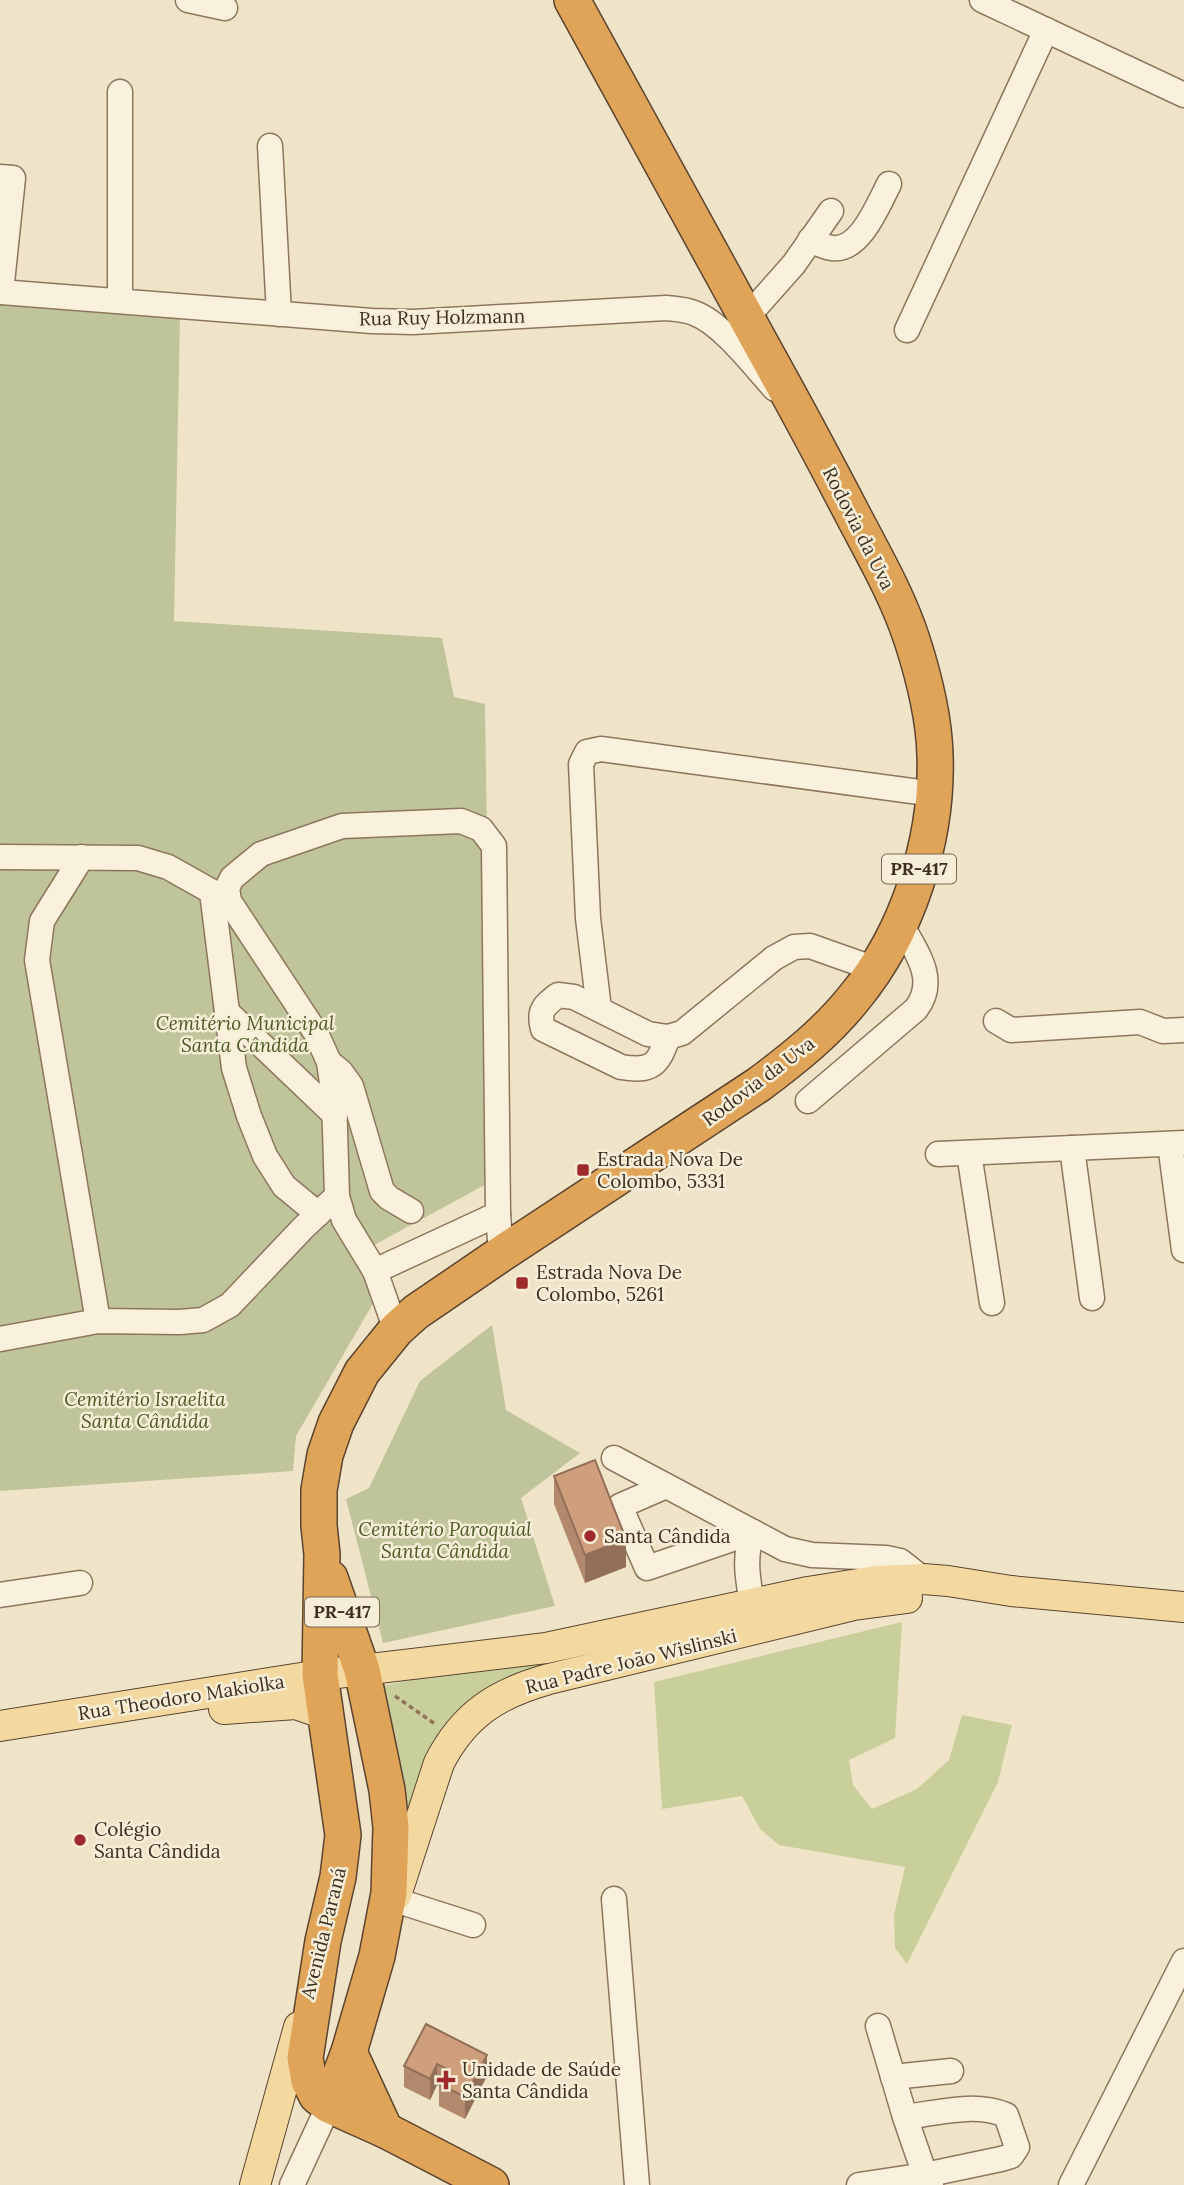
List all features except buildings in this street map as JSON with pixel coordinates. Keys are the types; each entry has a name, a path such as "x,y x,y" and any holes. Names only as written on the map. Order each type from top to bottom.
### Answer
{"highway":[{"name":"Rodovia da Uva","path":"320,1675 322,1554 319,1490 325,1455 336,1423 362,1372 396,1330 435,1298 719,1112 776,1071 824,1031 855,998 875,969 900,922 925,845 934,794 935,755 923,679 911,638 879,565 801,416 572,0"},
{"name":"Rodovia da Uva","path":"322,1554 362,1670"},
{"path":"362,1670 387,1790 391,1827 388,1893 377,1956 346,2060 335,2082 325,2089 313,2087 385,2130 491,2185"},
{"name":"Avenida Paraná","path":"320,1675 343,1835 338,1877 323,1941"},
{"path":"319,2093 305,2059 323,1941"},
{"path":"346,2060 385,2130"}],"main road":[{"name":"Rua Padre João Wislinski","path":"362,1670 559,1646 752,1604 877,1581 948,1581 1011,1591 1184,1607"},
{"name":"Rua Padre João Wislinski","path":"377,1956 433,1778 454,1737 476,1713 491,1702 518,1689 549,1679 854,1605 911,1597 1011,1591"},
{"path":"650,1655 693,1637 730,1628 744,1618 752,1604"},
{"name":"Rua Theodoro Makiolka","path":"0,1727 362,1670"},
{"name":"Rua Theodoro Makiolka","path":"0,1727 285,1703 307,1706 326,1714"},
{"name":"Avenida Paraná","path":"255,2185 323,1941"}],"street":[{"path":"188,0 225,8"},
{"path":"982,0 1184,95"},
{"path":"906,330 1046,30"},
{"path":"120,92 120,302"},
{"path":"270,146 279,314"},
{"path":"0,177 13,178 0,292"},
{"path":"810,240 841,249 851,244 861,235 889,184"},
{"path":"747,317 794,264 831,211"},
{"name":"Rua Ruy Holzmann","path":"0,292 413,322 682,309 696,313 711,323 801,416"},
{"path":"599,1009 587,905 581,764 587,752 601,749 934,794"},
{"path":"318,1214 284,1186 265,1156 234,1068 227,1012 221,896 232,878 261,854 342,826 461,821 481,829 494,846 500,1254"},
{"path":"0,857 138,858 168,867 221,896 316,1033 329,1062 335,1115 337,1196 344,1220 375,1271 396,1330"},
{"path":"82,857 42,921 37,960 98,1321"},
{"path":"808,1101 916,1009 924,998 928,986 925,974 900,922"},
{"path":"668,1037 661,1058 652,1065 635,1069 621,1068 544,1029 540,1019 544,1006 558,995 574,997 648,1034 668,1037 682,1033 774,958 794,947 810,946 875,969"},
{"path":"227,1012 335,1115"},
{"path":"996,1021 1011,1030 1140,1022 1163,1031 1184,1030"},
{"path":"329,1062 351,1086 383,1191 411,1212"},
{"path":"938,1154 1177,1143 1184,1250"},
{"path":"1072,1148 1092,1298"},
{"path":"969,1153 992,1303"},
{"path":"0,1339 98,1321 203,1320 230,1306 337,1196"},
{"path":"375,1271 498,1214"},
{"path":"614,1458 785,1549 798,1553 900,1561 923,1579"},
{"path":"666,1486 620,1506 647,1568 753,1532"},
{"path":"752,1604 746,1566 748,1544 753,1532"},
{"path":"710,1547 726,1550 746,1566"},
{"path":"0,1595 80,1583"},
{"path":"614,1899 637,2185"},
{"path":"394,1900 473,1924"},
{"path":"1071,2185 1184,1961"},
{"path":"878,2026 905,2117 928,2180"},
{"path":"893,2077 951,2071"},
{"path":"292,2185 319,2093"},
{"path":"308,2185 319,2093"},
{"path":"859,2185 928,2180 1012,2156 1017,2147 1006,2115 992,2109 979,2108 905,2117"},
{"path":"270,2131 271,2185"}],"path":[{"path":"362,1670 454,1737"}],"green space":[{"name":"Cemitério Municipal Santa Cândida","path":"0,302 180,315 174,621 442,638 454,697 485,704 492,1181 365,1250 375,1300 296,1436 293,1471 0,1491"},
{"name":"Cemitério Paroquial Santa Cândida","path":"492,1325 506,1410 580,1453 521,1498 555,1606 383,1643 346,1499 369,1488 420,1381"},
{"path":"731,1619 493,1691 406,1838 381,1686"},
{"path":"902,1622 895,1738 849,1760 853,1785 872,1809 917,1789 949,1760 962,1715 1012,1725 998,1782 907,1964 895,1948 894,1915 905,1867 779,1845 760,1829 742,1796 662,1809 654,1682"}],"place":[{"name":"Estrada Nova De Colombo, 5331","path":"583,1170"},
{"name":"Estrada Nova De Colombo, 5261","path":"522,1283"},
{"name":"Santa Cândida","path":"590,1536"},
{"name":"Colégio Santa Cândida","path":"80,1840"},
{"name":"Unidade de Saúde Santa Cândida","path":"446,2080"}],"park label":[{"name":"Cemitério Israelita Santa Cândida","path":"145,1410"}]}
